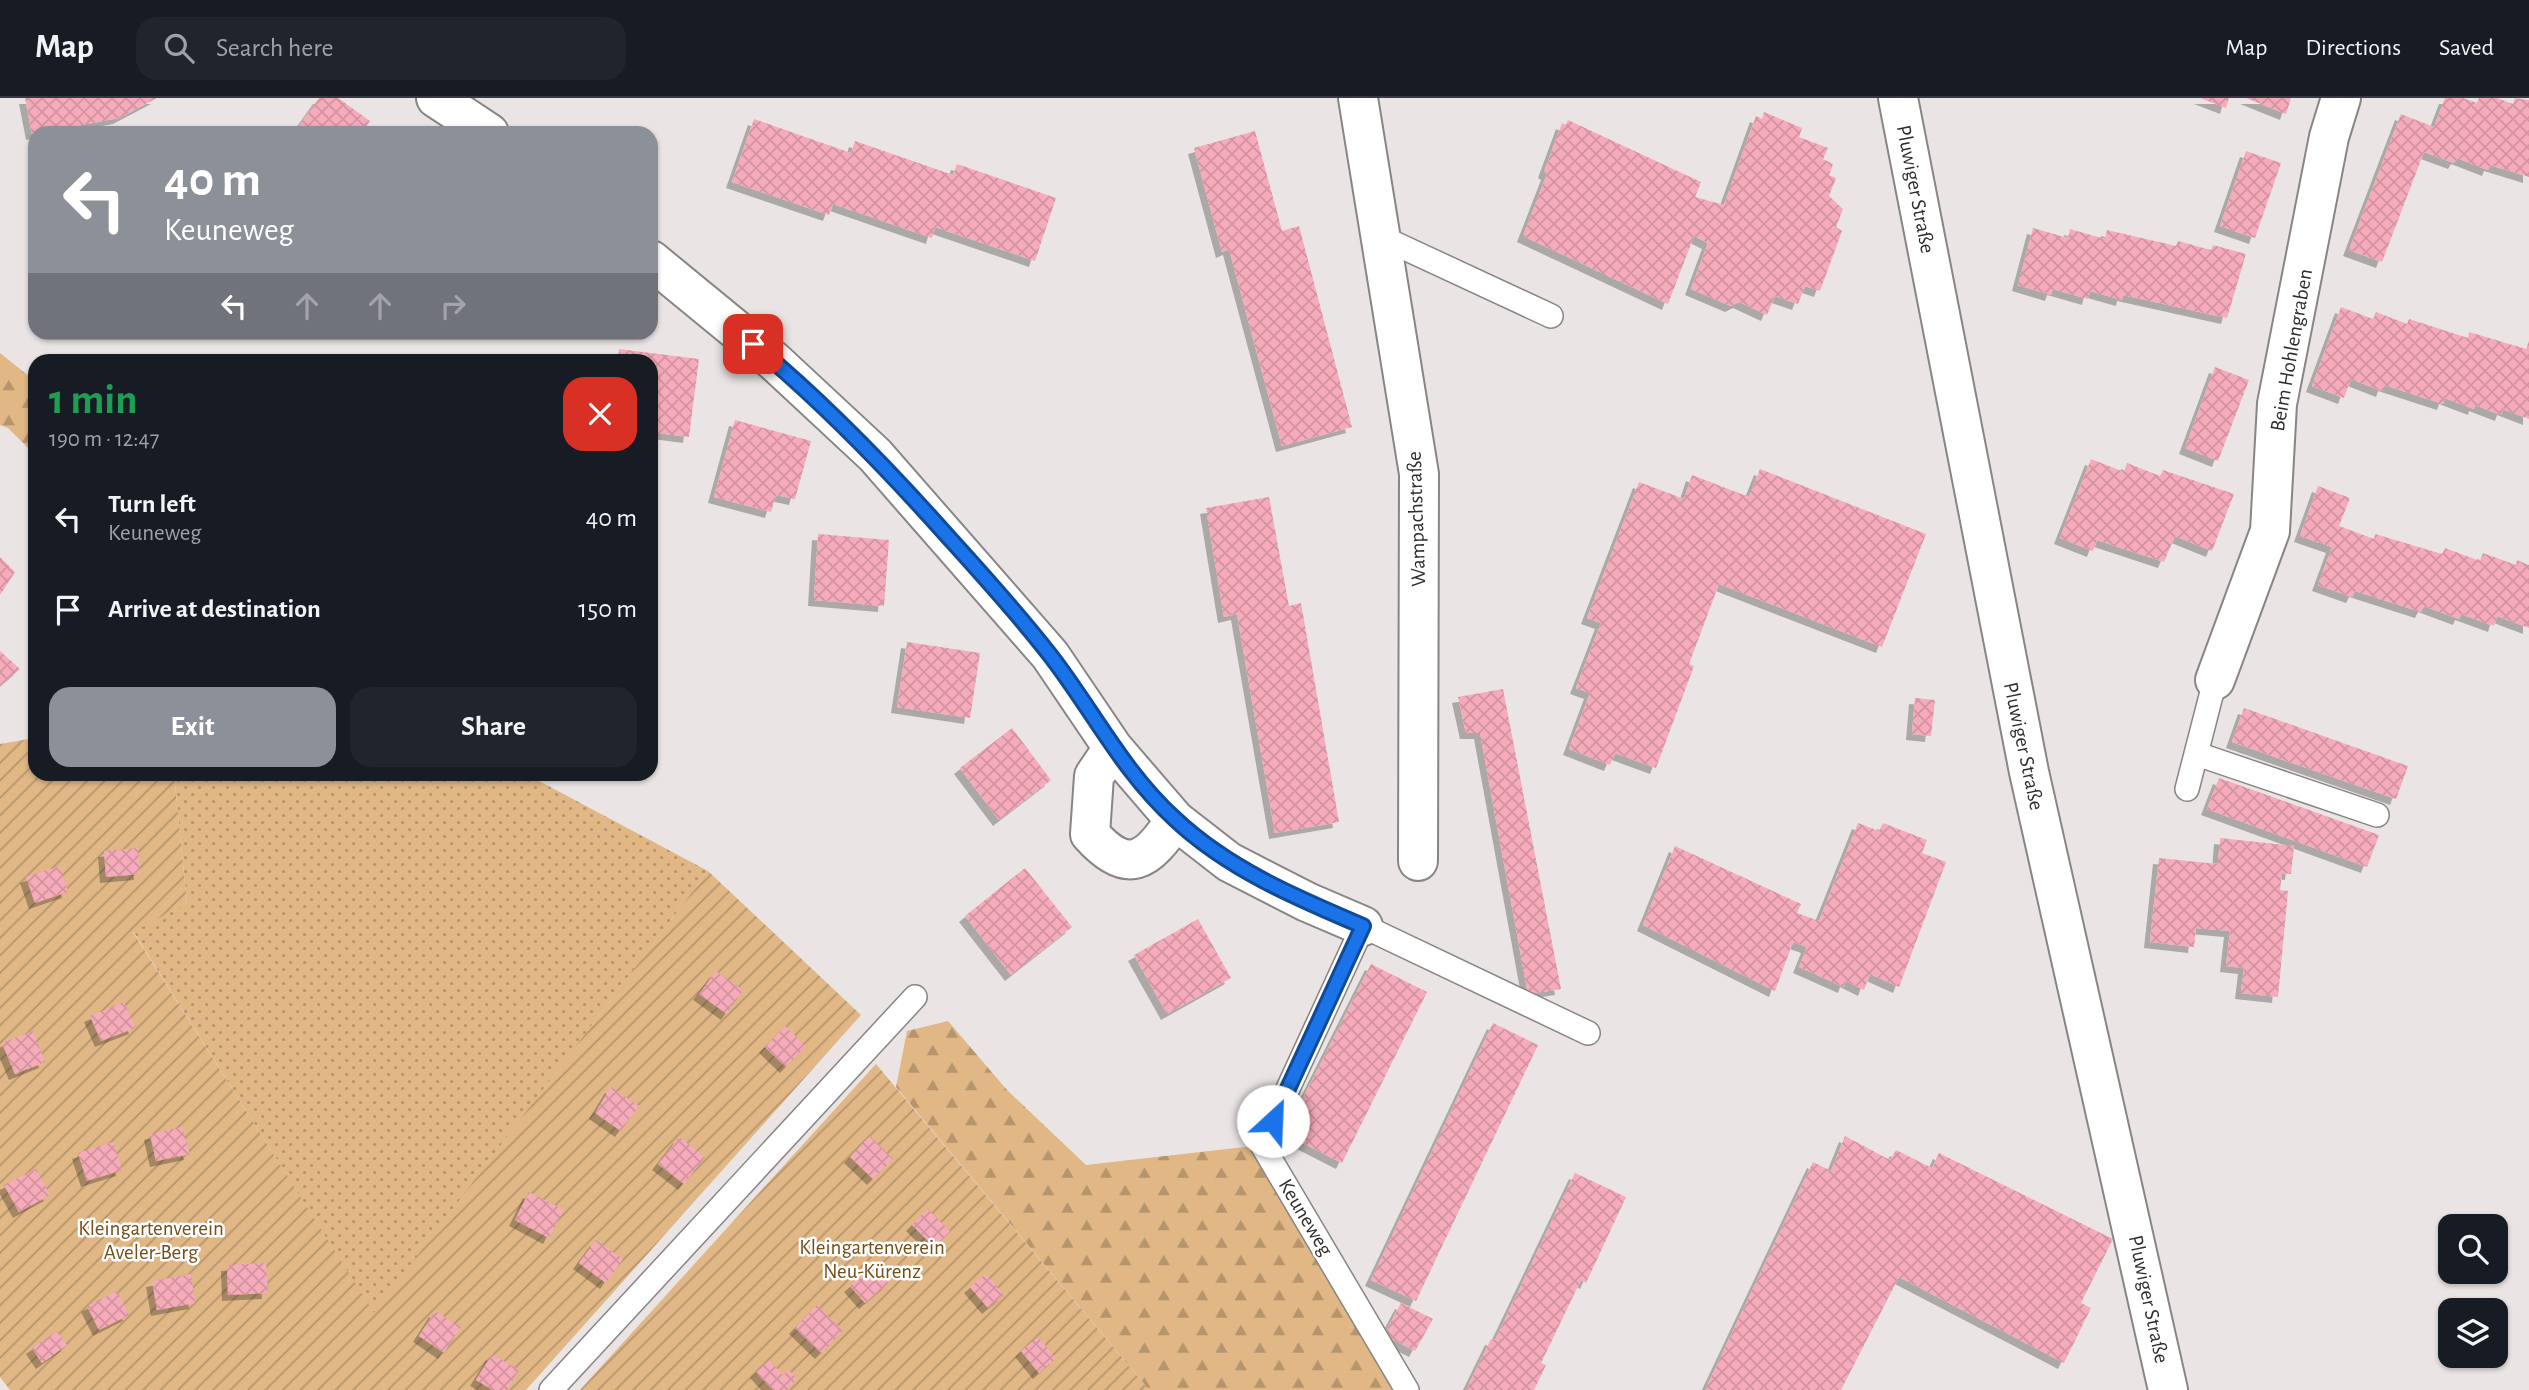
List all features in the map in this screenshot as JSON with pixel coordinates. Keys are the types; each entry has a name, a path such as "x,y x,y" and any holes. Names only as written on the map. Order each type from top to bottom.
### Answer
{"street":[{"path":"436,98 478,126"},
{"name":"Wampachstraße","path":"1358,98 1419,474 1418,861"},
{"name":"Pluwiger Straße","path":"1898,98 2029,772 2168,1390"},
{"name":"Beim Hohlengraben","path":"2215,680 2270,531 2277,404 2329,137 2341,98"},
{"path":"658,266 774,361 876,455 1050,655 1113,748 1175,820 1229,862 1307,902 1363,926"},
{"path":"1113,748 1094,776 1090,834 1104,850 1119,857 1139,859 1156,849 1175,820"}],"lane":[{"path":"1381,237 1552,316"},
{"path":"2187,789 2215,680"},
{"path":"2197,754 2377,815"},
{"path":"1363,926 1588,1033"},
{"name":"Keuneweg","path":"1363,926 1262,1145 1407,1390"},
{"path":"551,1390 915,997"}],"green space":[{"path":"0,353 28,375 28,448 8,428 0,425"},
{"name":"Kleingartenverein Aveler-Berg","path":"28,739 28,781 175,781 187,903 133,932 374,1313 708,871 861,1015 526,1390 10,1390 0,1377 0,744"},
{"path":"175,781 539,781 708,871 374,1314 133,931 187,903"},
{"path":"948,1021 1007,1090 1086,1165 1262,1145 1394,1390 1149,1390 896,1087 907,1031"},
{"name":"Kleingartenverein Neu-Kürenz","path":"876,1064 1149,1390 580,1390"}],"building":[{"path":"25,98 157,98 119,118 76,126 30,126"},
{"path":"319,98 338,98 370,121 367,126 299,126"},
{"path":"2200,98 2229,98 2226,108"},
{"path":"2246,98 2291,98 2286,114"},
{"path":"2445,98 2463,98 2477,103 2479,98 2497,98 2513,104 2515,98 2529,100 2529,177 2490,165 2488,170 2457,158 2454,163 2424,152 2382,262 2349,250 2401,114 2434,127"},
{"path":"1764,112 1802,128 1799,137 1828,148 1823,159 1833,164 1829,175 1836,178 1829,196 1843,209 1836,227 1842,231 1820,291 1805,286 1798,304 1775,296 1767,315 1739,302 1731,306 1691,289 1708,243 1694,236 1668,304 1523,236 1547,174 1544,172 1562,123 1566,125 1568,120 1701,182 1695,197 1724,205 1756,116 1762,119"},
{"path":"754,119 851,153 855,141 953,175 957,164 1056,198 1035,261 935,227 932,238 833,204 829,215 732,182"},
{"path":"1255,131 1282,231 1299,226 1352,427 1282,446 1229,249 1222,252 1194,148"},
{"path":"2246,151 2281,163 2255,238 2220,226"},
{"path":"2033,228 2068,238 2070,229 2105,239 2107,230 2176,246 2178,241 2211,250 2213,245 2246,254 2227,318 2123,295 2122,300 2090,291 2088,299 2053,289 2051,295 2018,285"},
{"path":"2341,307 2373,319 2376,312 2407,324 2409,319 2468,338 2469,332 2526,349 2529,341 2529,419 2503,409 2501,415 2475,405 2474,409 2445,398 2443,404 2384,385 2382,391 2351,379 2344,398 2312,386"},
{"path":"619,349 699,359 689,437 658,433 658,354 619,354"},
{"path":"2215,367 2249,380 2218,461 2185,448"},
{"path":"735,420 811,441 795,499 776,495 771,512 714,497"},
{"path":"2091,459 2124,472 2127,463 2160,476 2163,470 2234,494 2212,551 2175,536 2164,562 2097,540 2093,551 2060,538"},
{"path":"1760,469 1926,534 1882,647 1719,584 1689,664 1694,666 1656,768 1615,753 1610,765 1569,749 1590,693 1576,688 1601,623 1587,618 1639,482 1684,499 1692,475 1749,497"},
{"path":"2318,486 2350,498 2339,526 2374,539 2375,534 2442,554 2445,548 2480,561 2483,553 2516,565 2517,560 2529,565 2529,628 2497,616 2494,626 2461,614 2459,619 2424,606 2421,612 2355,591 2352,597 2318,585 2332,547 2300,536"},
{"path":"1269,497 1289,606 1301,603 1339,822 1275,833 1237,614 1224,617 1206,508"},
{"path":"818,534 889,540 884,606 814,600"},
{"path":"0,557 15,572 0,595"},
{"path":"907,642 980,653 970,718 897,707"},
{"path":"0,651 20,669 0,686"},
{"path":"1503,689 1561,989 1528,994 1480,733 1466,733 1458,697"},
{"path":"1915,698 1935,700 1931,736 1912,734"},
{"path":"2244,708 2408,766 2396,799 2232,742"},
{"path":"1012,728 1051,780 999,820 960,768"},
{"path":"2219,778 2379,835 2367,867 2207,809"},
{"path":"1858,823 1879,831 1883,823 1927,840 1922,853 1946,862 1899,987 1870,974 1864,990 1846,981 1844,987 1799,967 1807,947 1793,942 1775,991 1643,925 1675,846 1801,904 1797,913 1819,921"},
{"path":"2220,838 2294,846 2291,874 2282,873 2280,890 2288,891 2278,997 2241,993 2244,968 2226,966 2230,931 2196,928 2194,947 2150,942 2159,858 2218,864"},
{"path":"138,848 140,874 106,877 104,851"},
{"path":"60,866 68,892 35,903 26,877"},
{"path":"1025,868 1072,927 1011,975 965,916"},
{"path":"1198,919 1231,978 1167,1014 1134,955"},
{"path":"1371,964 1427,992 1342,1163 1285,1134"},
{"path":"716,971 743,990 727,1014 699,994"},
{"path":"124,1002 135,1028 101,1041 90,1016"},
{"path":"1493,1023 1538,1045 1416,1301 1371,1280"},
{"path":"785,1026 806,1046 786,1067 765,1047"},
{"path":"33,1031 45,1062 15,1074 2,1043"},
{"path":"611,1087 639,1106 621,1131 595,1113"},
{"path":"182,1127 190,1154 156,1161 150,1134"},
{"path":"870,1136 893,1159 873,1179 850,1157"},
{"path":"1845,1136 1890,1160 1896,1150 1932,1168 1939,1153 2113,1239 2081,1303 2091,1308 2064,1363 1899,1277 1841,1390 1705,1390 1813,1162 1831,1171"},
{"path":"679,1137 705,1157 684,1184 658,1164"},
{"path":"113,1142 122,1170 87,1181 78,1153"},
{"path":"36,1169 50,1195 19,1212 4,1185"},
{"path":"1575,1173 1626,1197 1586,1283 1581,1280 1541,1363 1546,1365 1534,1390 1466,1390 1491,1339 1495,1340"},
{"path":"529,1192 564,1210 549,1238 515,1220"},
{"path":"928,1209 950,1231 934,1247 912,1225"},
{"path":"596,1240 623,1259 606,1283 579,1263"},
{"path":"266,1263 268,1293 228,1295 227,1265"},
{"path":"874,1266 889,1283 865,1303 850,1286"},
{"path":"191,1274 195,1303 157,1310 152,1281"},
{"path":"986,1274 1004,1295 988,1308 970,1287"},
{"path":"117,1291 129,1315 99,1330 87,1306"},
{"path":"1401,1303 1433,1319 1415,1351 1384,1335"},
{"path":"817,1305 843,1331 821,1353 795,1328"},
{"path":"435,1311 461,1327 444,1353 419,1336"},
{"path":"57,1331 67,1345 42,1363 32,1348"},
{"path":"1038,1337 1056,1358 1039,1373 1021,1351"},
{"path":"492,1354 519,1370 507,1390 493,1390 476,1380"},
{"path":"769,1360 783,1375 789,1370 797,1379 786,1390 773,1390 756,1372"}],"route":[{"path":"753,344 876,455 972,563 1050,655 1113,748 1175,820 1229,862 1307,902 1363,926 1273,1121"}]}
